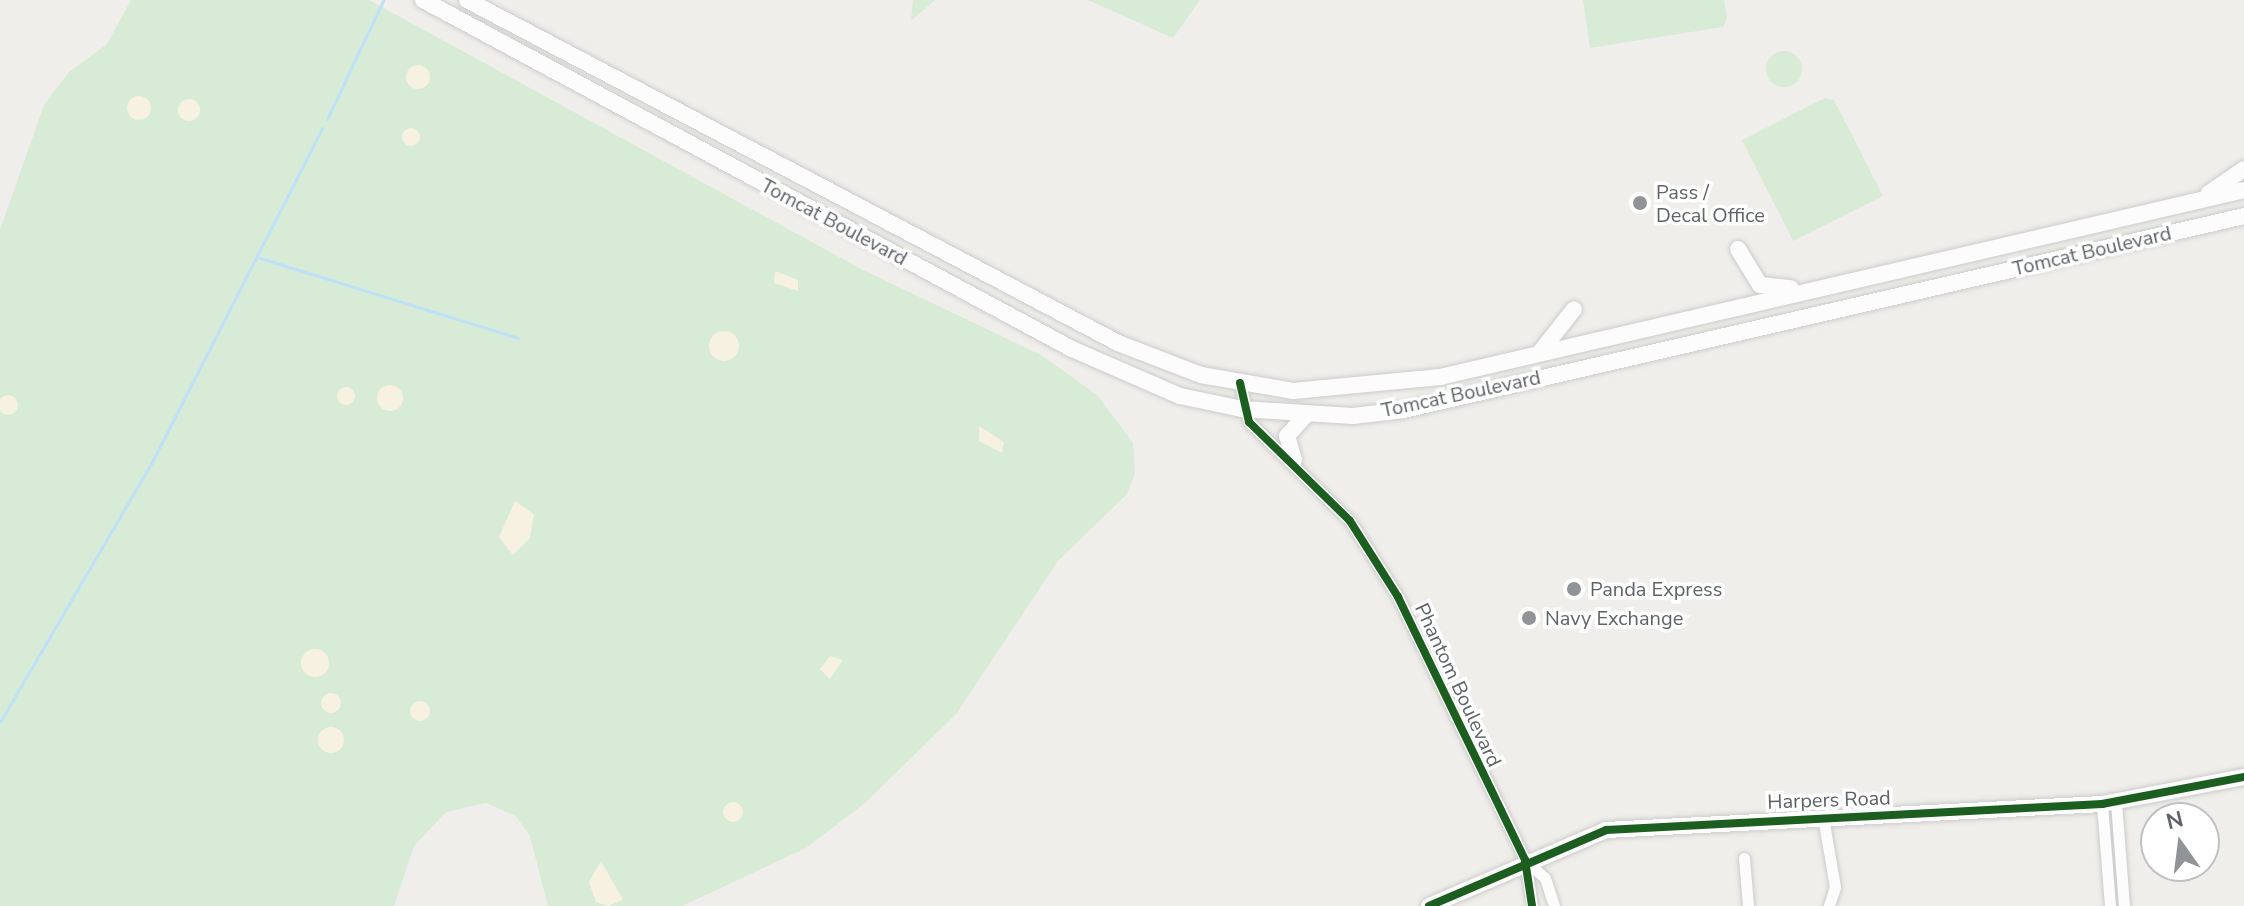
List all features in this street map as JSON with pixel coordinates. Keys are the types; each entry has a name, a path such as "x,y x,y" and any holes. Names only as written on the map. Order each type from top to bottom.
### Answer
{"main road":[{"name":"Tomcat Boulevard","path":"423,0 1072,349 1180,396 1242,409 1306,415 1404,410 2244,216"},
{"name":"Tomcat Boulevard","path":"467,0 1118,343 1240,383 1293,391 1382,388 2244,190"},
{"path":"2188,203 2244,169"},
{"path":"1738,249 1760,285 1840,284"},
{"path":"1536,355 1558,338 1574,309"},
{"path":"1294,460 1287,436 1306,415"},
{"name":"Harpers Road","path":"1429,906 1525,860 1606,830 2109,803 2244,777"}],"street":[{"path":"1240,383 1242,409"},
{"name":"Phantom Boulevard","path":"1242,409 1350,521 1398,597 1525,860 1532,906"},
{"path":"2109,803 2110,906"},
{"path":"2109,803 2124,906"},
{"path":"1823,817 1835,887 1829,906"},
{"path":"1744,858 1748,906"},
{"name":"Phantom Boulevard","path":"1525,860 1545,878 1554,906"}],"green space":[{"path":"131,0 369,0 863,270 1043,356 1098,396 1133,443 1135,473 1127,494 1058,561 957,713 865,803 806,848 682,906 548,906 530,836 516,816 486,803 446,812 414,846 394,906 0,906 0,230 44,105 69,72 107,44"},
{"path":"913,0 935,0 911,21"},
{"path":"1088,0 1200,0 1173,38"},
{"path":"1583,0 1724,0 1727,18 1723,27 1590,48"},
{"path":"1784,51 1796,57 1802,69 1796,81 1784,87 1772,81 1766,69 1772,57"},
{"path":"1825,98 1834,100 1883,196 1793,241 1742,140"}],"sand":[{"path":"418,65 429,72 430,77 423,88 418,89 407,82 406,77 413,66"},
{"path":"139,96 148,99 151,108 148,117 139,120 130,117 127,108 130,99"},
{"path":"189,99 197,102 200,110 197,118 189,121 181,118 178,110 181,102"},
{"path":"407,128 415,128 420,137 418,144 407,146 402,141 402,133"},
{"path":"775,271 798,280 798,291 774,283"},
{"path":"724,331 735,335 739,346 735,357 724,361 713,357 709,346 713,335"},
{"path":"390,385 399,389 403,398 399,407 390,411 381,407 377,398 381,389"},
{"path":"342,387 350,387 355,396 353,403 342,405 337,400 337,392"},
{"path":"8,395 15,398 18,405 15,412 8,415 1,412 -2,405 1,398"},
{"path":"979,426 1004,442 1002,453 979,441"},
{"path":"515,501 534,514 530,538 513,555 499,537"},
{"path":"315,649 325,653 329,663 325,673 315,677 305,673 301,663 305,653"},
{"path":"830,656 843,660 830,679 820,669"},
{"path":"331,693 338,696 341,703 338,710 331,713 324,710 321,703 324,696"},
{"path":"420,701 427,704 430,711 427,718 420,721 413,718 410,711 413,704"},
{"path":"331,727 340,731 344,740 340,749 331,753 322,749 318,740 322,731"},
{"path":"733,802 740,805 743,812 740,819 733,822 726,819 723,812 726,805"},
{"path":"601,861 623,900 608,906 596,902 589,882"}],"waterway":[{"path":"327,119 383,1"},
{"path":"0,722 153,460 322,129"},
{"path":"260,258 518,338"}],"cycle path":[{"path":"1240,383 1249,422 1350,521 1398,597 1525,860 1532,906"},
{"path":"1429,906 1606,830 2102,804 2244,777"}],"place":[{"name":"Pass / Decal Office","path":"1640,203"},
{"name":"Panda Express","path":"1574,589"},
{"name":"Navy Exchange","path":"1529,618"}]}
